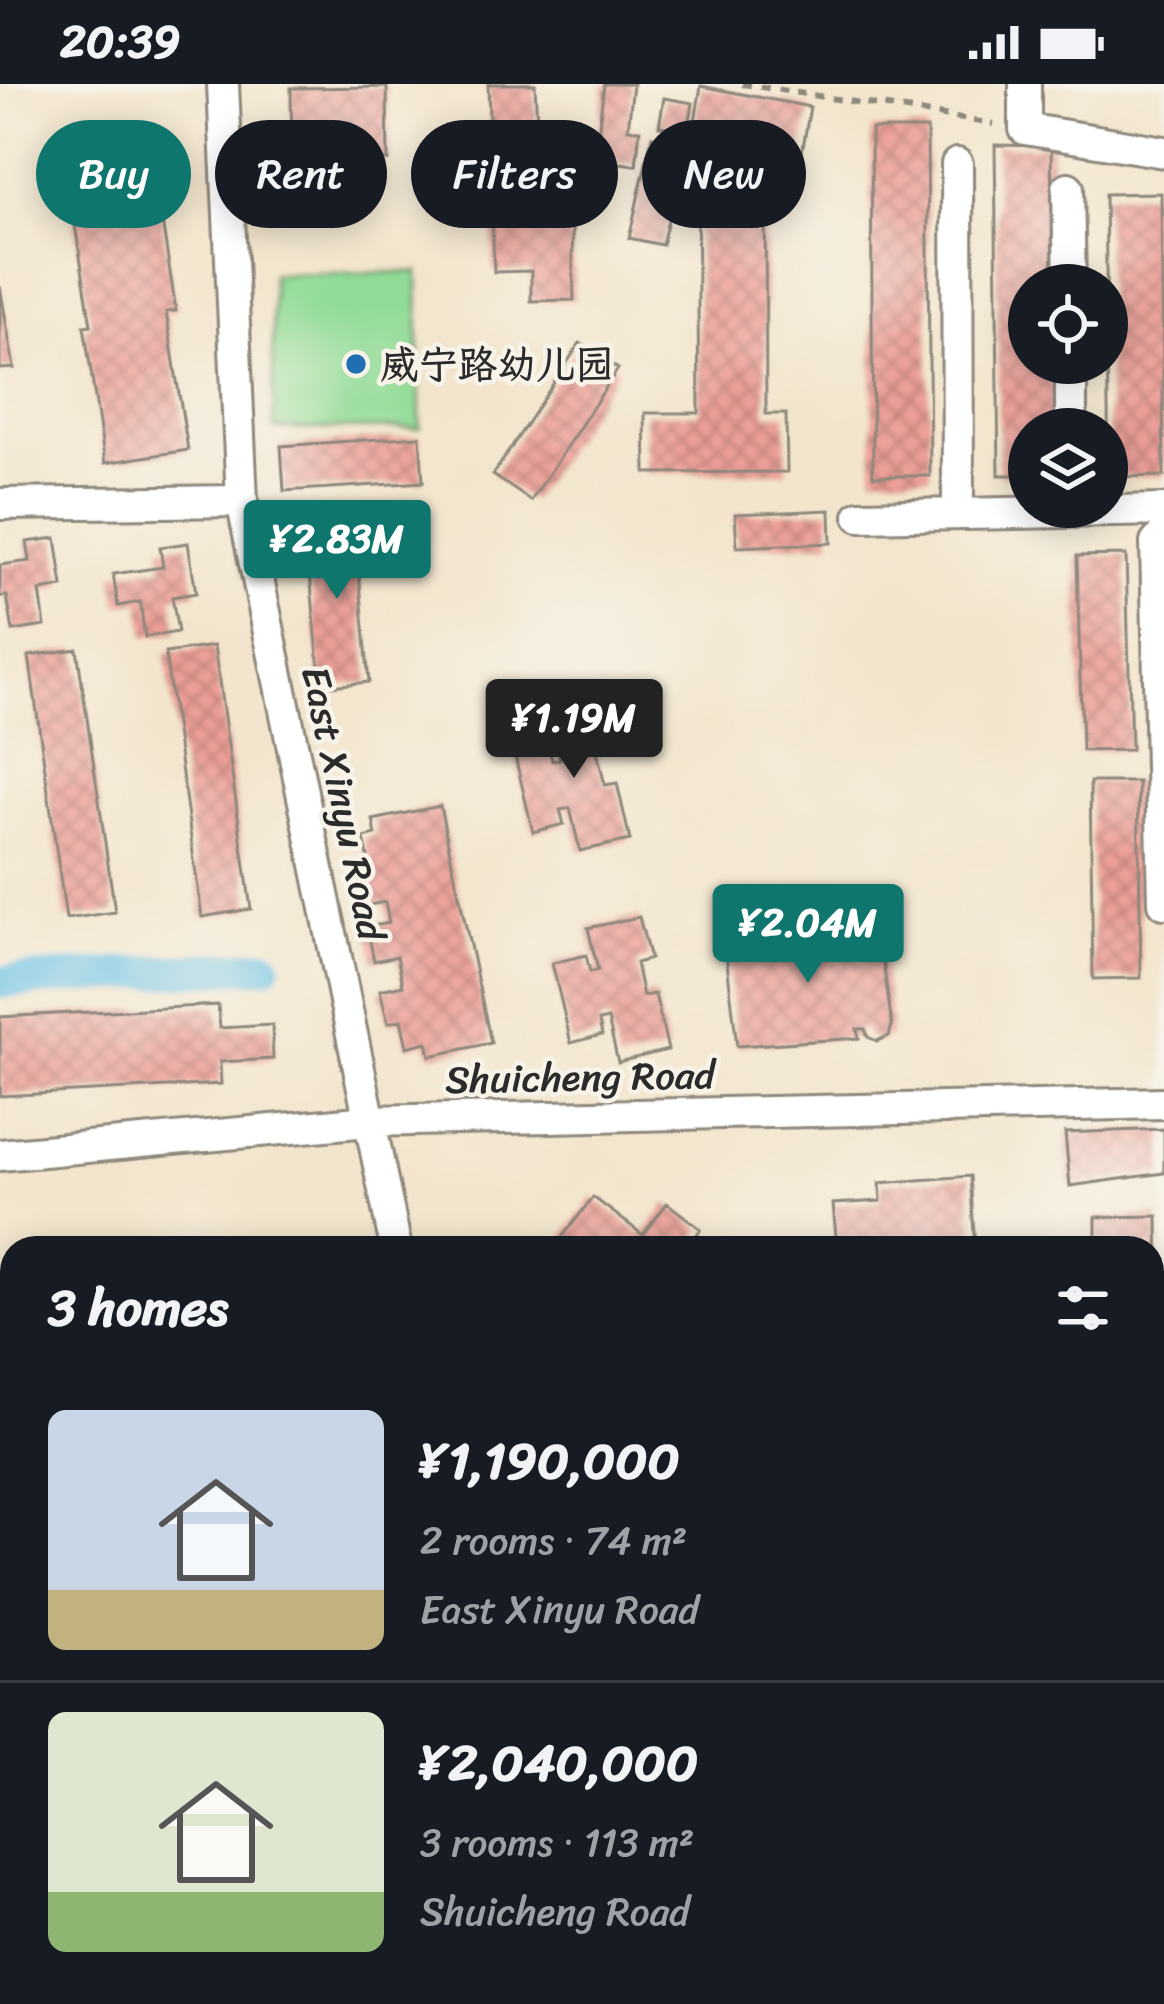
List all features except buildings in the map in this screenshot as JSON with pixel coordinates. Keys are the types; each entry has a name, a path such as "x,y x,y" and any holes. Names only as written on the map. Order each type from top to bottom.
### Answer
{"street":[{"name":"East Xinyu Road","path":"223,84 242,501 393,1236"},
{"path":"1025,84 1025,129 1164,152"},
{"path":"957,164 958,514"},
{"path":"1068,188 1070,264"},
{"path":"0,504 242,501"},
{"path":"1128,510 1164,510"},
{"path":"860,516 1008,512"},
{"path":"1164,532 1156,543 1164,903"},
{"name":"Shuicheng Road","path":"0,1155 369,1120 1164,1103"}],"path":[{"path":"742,84 1025,129"}],"green space":[{"path":"418,272 420,428 274,429 272,274"}],"waterway":[{"path":"0,982 265,965"}],"place":[{"name":"威宁路幼儿园","path":"356,364"}]}
